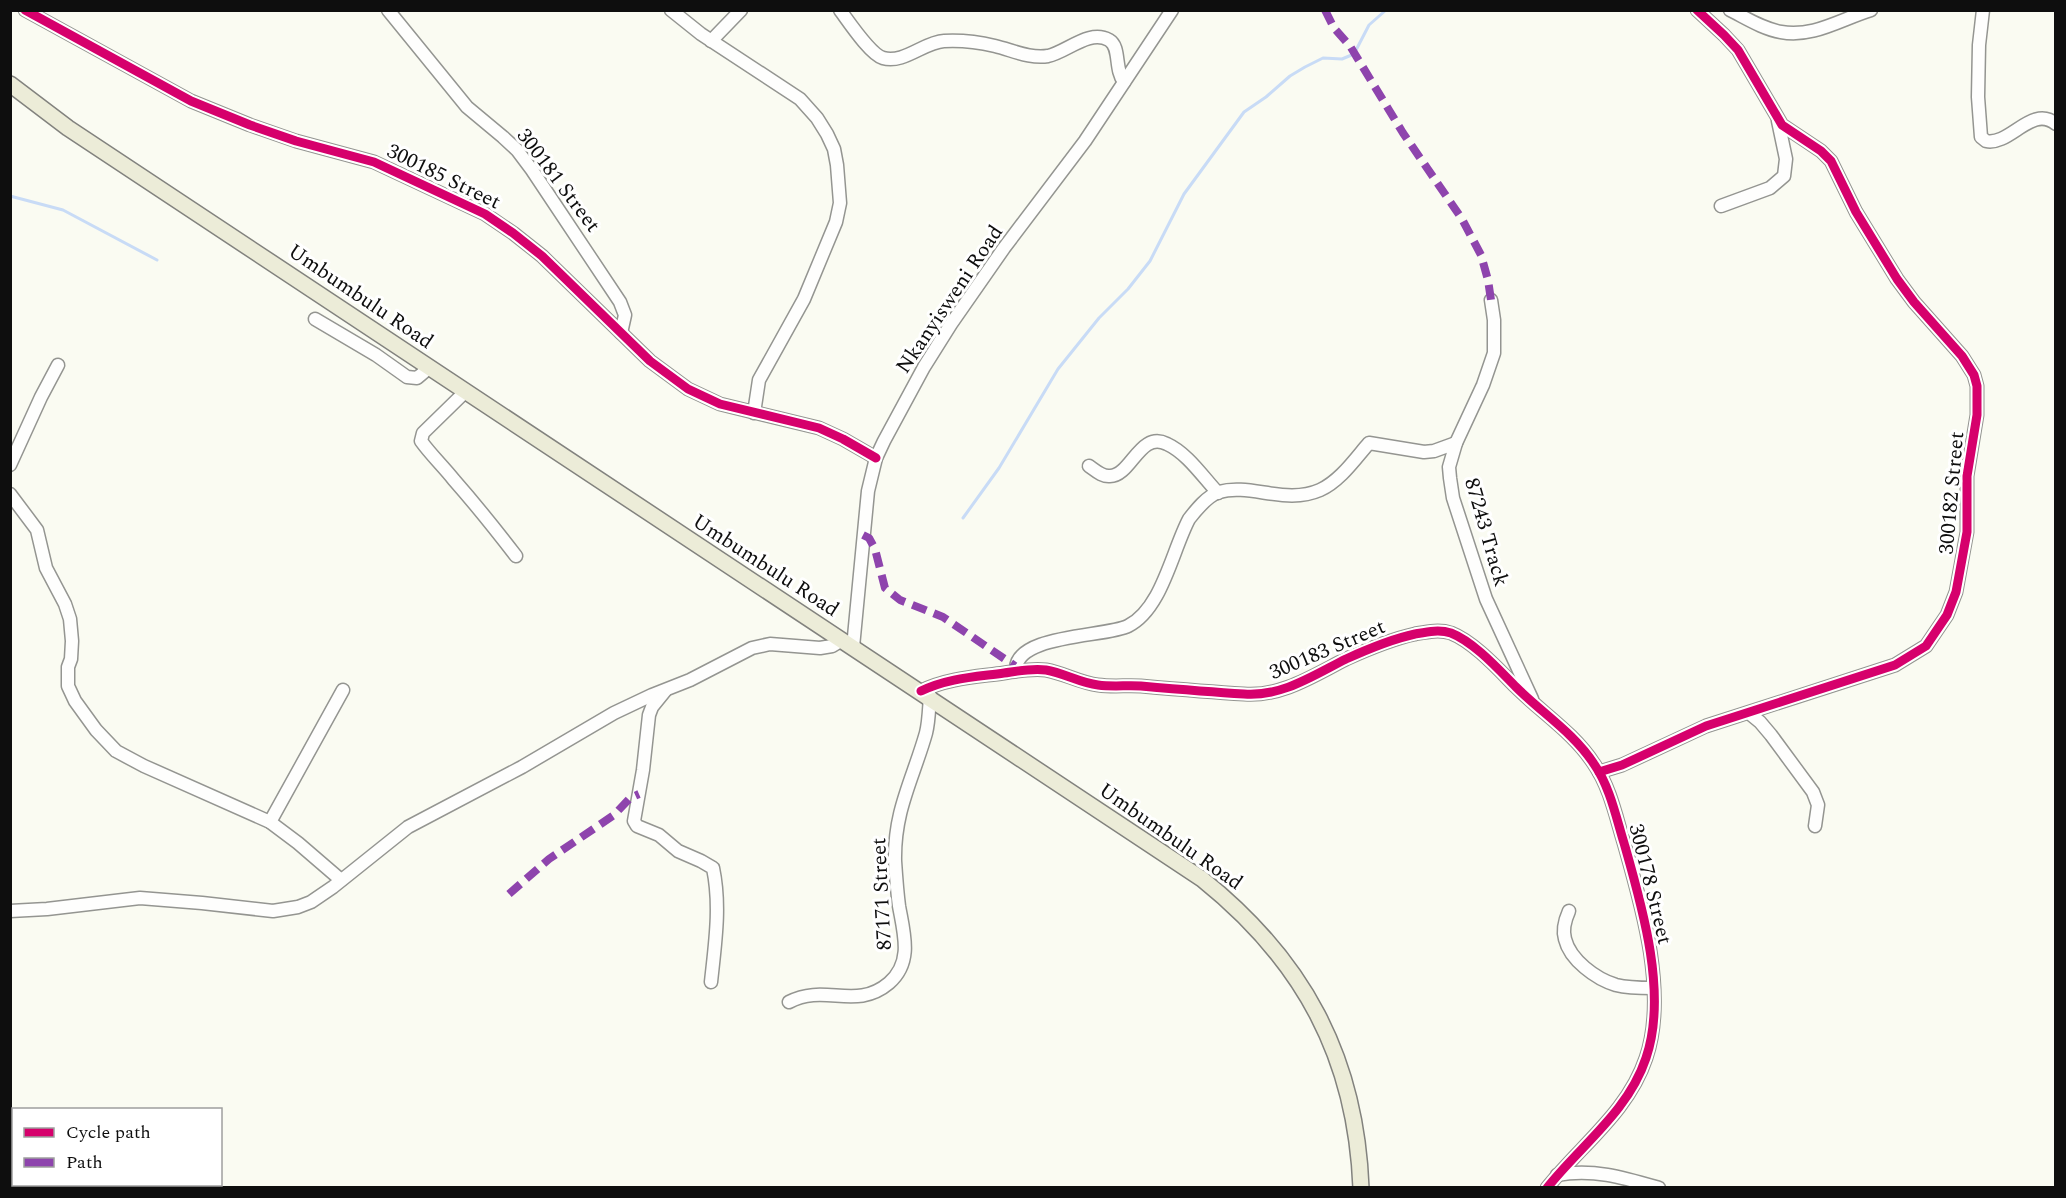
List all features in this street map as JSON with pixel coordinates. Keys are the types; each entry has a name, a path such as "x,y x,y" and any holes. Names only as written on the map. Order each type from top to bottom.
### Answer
{"main road":[{"name":"Umbumbulu Road","path":"10,84 68,128 926,693 1202,879 1244,915 1274,948 1304,989 1315,1010 1341,1069 1357,1134 1361,1188"}],"street":[{"name":"300185 Street","path":"25,10 190,101 296,141 374,162 485,214 542,256 650,361 688,389 720,404 819,428 843,438 876,458"},
{"name":"300181 Street","path":"388,10 467,107 503,136 532,170 620,302 625,315 621,333"},
{"path":"671,10 711,41 800,99 817,118 834,149 840,203 836,222 804,299 759,380 754,413"},
{"path":"711,41 741,10"},
{"path":"840,10 876,54 888,58 899,57 933,42 955,41 993,45 1036,57 1048,56 1083,40 1103,38 1109,40 1115,47 1118,74 1124,82"},
{"name":"Nkanyisweni Road","path":"847,643 868,491 876,458 898,414 951,324 998,256 1086,141 1172,10"},
{"name":"300182 Street","path":"1599,772 1622,765 1706,726 1895,665 1926,646 1938,631 1953,600 1962,566 1967,532 1968,468 1978,395 1969,366 1914,302 1898,279 1856,212 1831,161 1821,151 1786,129 1777,118 1738,50 1697,10"},
{"path":"1730,10 1779,32 1796,33 1812,31 1870,10"},
{"path":"1983,10 1979,45 1978,97 1982,137 1986,141 1996,141 2041,117 2050,119 2055,124"},
{"path":"1721,206 1770,188 1784,176 1786,159 1777,118"},
{"name":"87243 Track","path":"1491,300 1494,320 1494,352 1483,385 1456,443 1449,467 1453,498 1486,599 1533,703"},
{"path":"315,319 376,355 407,377 417,378 430,367"},
{"path":"10,465 58,365"},
{"path":"466,391 423,433 421,441 516,556"},
{"path":"1089,466 1106,476 1112,476 1120,472 1144,447 1155,442 1164,442 1182,454 1218,492"},
{"path":"926,693 945,681 1016,671 1017,663 1023,656 1045,642 1128,626 1147,609 1157,593 1189,519 1218,492 1234,490 1288,496 1303,495 1332,484 1370,443 1424,452 1456,443"},
{"path":"10,494 37,530 46,568 65,604 70,619 72,649 68,667 68,687 84,714 105,739 117,751 144,766 270,822 341,880"},
{"name":"300183 Street","path":"1016,671 1045,670 1064,674 1087,684 1101,686 1137,686 1256,695 1294,685 1350,657 1400,638 1431,631 1450,633 1472,646 1580,746 1599,772"},
{"path":"10,911 140,898 280,911 311,902 408,826 522,767 605,718 690,680 752,648 776,644 820,648 847,643"},
{"path":"270,822 343,690"},
{"path":"666,690 652,707 649,715 634,818 635,824 659,835 678,851 713,868 716,882 717,924 711,982"},
{"name":"87171 Street","path":"789,1002 812,994 864,996 889,983 901,967 906,946 896,885 894,839 900,807 926,730 926,693"},
{"path":"1749,713 1772,735 1813,792 1818,805 1815,826"},
{"name":"300178 Street","path":"1547,1188 1611,1119 1633,1088 1650,1045 1654,1011 1653,988 1650,949 1643,910 1618,825 1599,772"},
{"path":"1569,911 1565,923 1565,940 1569,949 1586,968 1615,985 1653,988"},
{"path":"1557,1175 1588,1172 1606,1174 1659,1188"}],"waterway":[{"path":"963,518 999,468 1058,369 1099,318 1128,289 1150,261 1184,194 1244,112 1305,67 1323,58 1342,59 1354,54 1369,25 1386,10"},
{"path":"10,196 63,210 157,260"}],"marked path":[{"path":"1325,10 1334,28 1350,46 1403,133 1462,219 1481,255 1491,300"},
{"path":"863,535 869,538 875,549 885,588 900,600 943,617 1015,666"},
{"path":"509,894 549,859 614,815 630,798 639,794"}],"cycle path":[{"path":"25,10 191,101 296,141 374,162 485,214 542,256 650,361 688,389 720,404 819,428 876,458"},
{"path":"1599,772 1622,765 1706,726 1895,665 1926,646 1947,615 1956,592 1967,532 1967,476 1977,415 1977,386 1974,375 1962,356 1914,302 1897,279 1856,212 1831,161 1821,151 1782,125 1738,50 1697,10"},
{"path":"921,691 941,683 1036,669 1053,671 1098,685 1258,694 1297,684 1346,659 1389,641 1415,634 1433,631 1451,633 1477,650 1577,743 1600,773 1612,802 1624,843 1650,950 1654,1006 1652,1033 1646,1058 1638,1077 1616,1112 1547,1188"}]}
